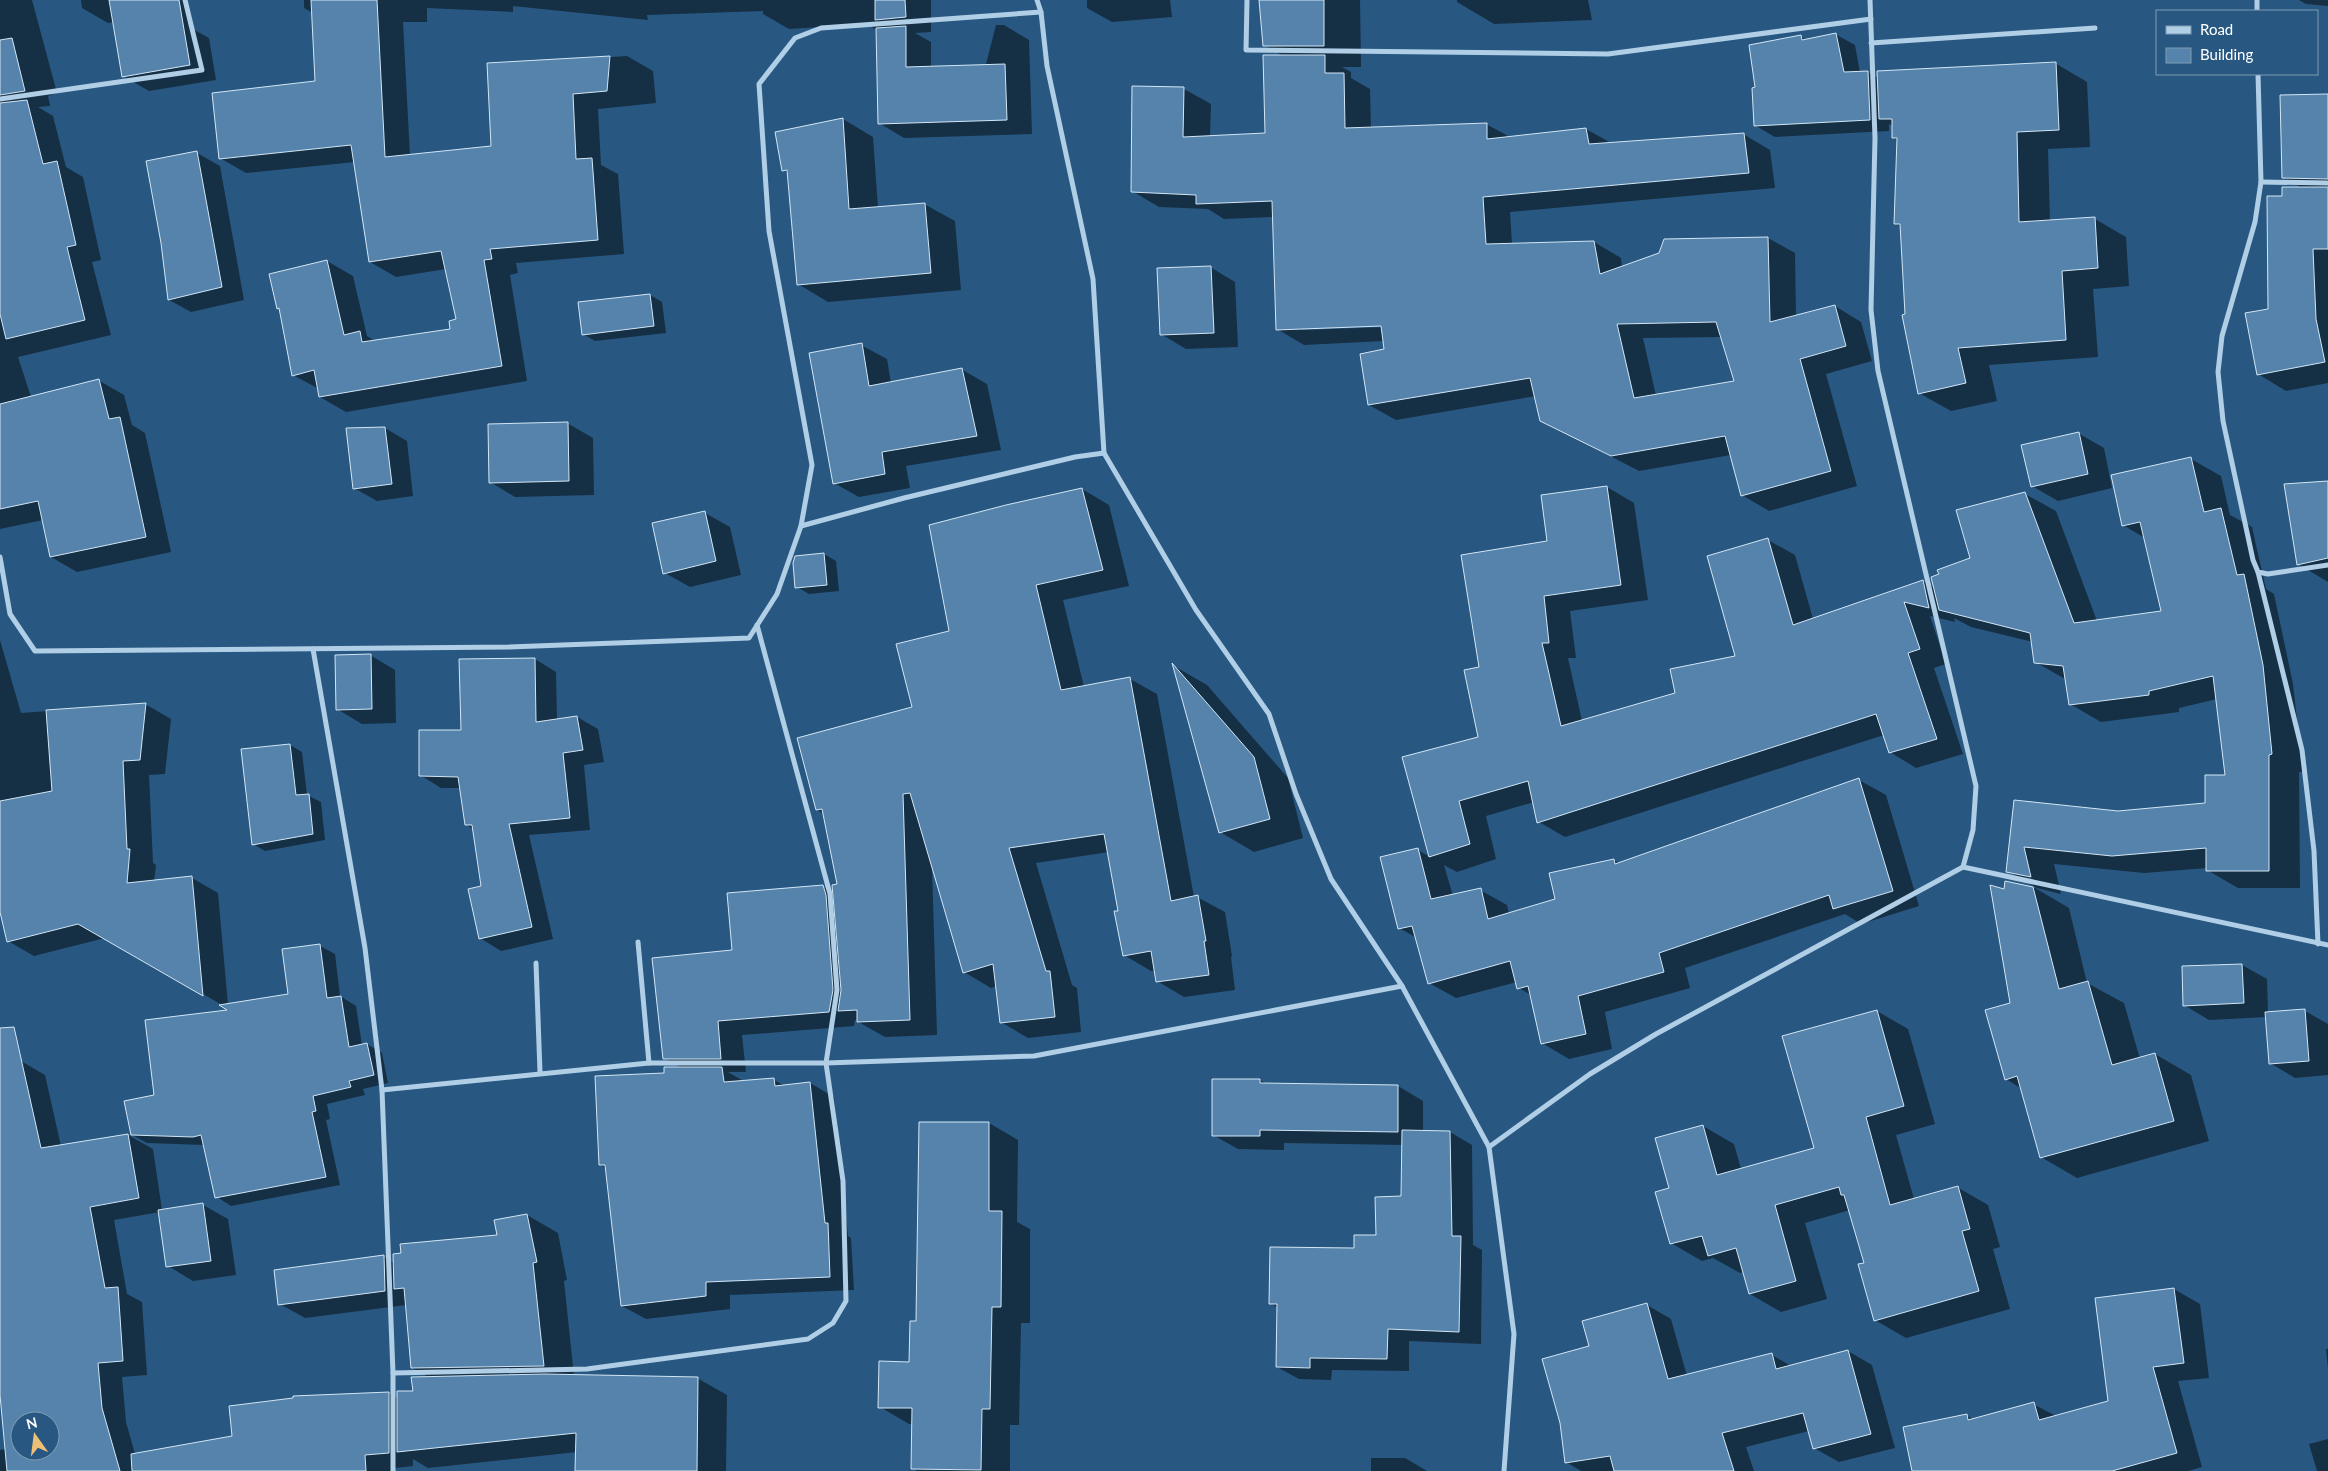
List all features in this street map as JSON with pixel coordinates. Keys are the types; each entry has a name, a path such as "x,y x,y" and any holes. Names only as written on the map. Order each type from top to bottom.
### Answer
{"street":[{"path":"0,100 202,70 185,0"},
{"path":"1037,0 1041,12 1047,66 1093,279 1104,453 1196,610 1269,714 1296,794 1332,879 1402,986 1489,1147 1514,1334 1504,1471"},
{"path":"1247,0 1246,50 1608,54 1871,19"},
{"path":"1870,0 1874,138 1872,310 1878,371 1976,786 1973,830 1963,868"},
{"path":"0,557 10,614 36,651 509,647 749,638 777,594 801,526 812,465 769,231 759,84 795,38 821,28 1041,12"},
{"path":"1871,42 2095,28"},
{"path":"2258,75 2261,182 2255,222 2222,336 2218,372 2223,421 2253,560 2258,572 2302,750 2314,851 2318,944"},
{"path":"2261,182 2328,183"},
{"path":"801,526 904,498 1075,457 1104,453"},
{"path":"2258,572 2268,574 2328,565"},
{"path":"393,1374 587,1369 808,1339 833,1323 846,1301 843,1181 826,1062 837,990 830,894 757,625"},
{"path":"313,649 364,948 382,1090 393,1374 393,1471"},
{"path":"1489,1147 1590,1074 1656,1034 1963,868 2328,945"},
{"path":"638,942 649,1063"},
{"path":"536,963 540,1072"},
{"path":"382,1090 540,1072 649,1063 826,1062 1034,1056 1402,986"}],"building":[{"path":"109,0 179,0 190,65 122,77"},
{"path":"311,0 377,0 385,157 491,146 487,63 610,56 607,91 573,94 576,159 592,158 598,240 490,249 492,259 484,260 502,366 319,397 314,370 292,376 279,308 277,309 269,274 327,260 344,335 360,331 362,342 450,329 449,321 456,319 441,251 369,262 351,145 219,159 212,93 315,81"},
{"path":"875,0 905,0 906,17 875,20"},
{"path":"1259,0 1324,0 1324,46 1263,46"},
{"path":"906,26 906,67 1005,64 1007,120 878,124 876,28"},
{"path":"1836,33 1844,72 1868,71 1870,120 1754,126 1752,88 1755,87 1749,45 1801,35 1802,40"},
{"path":"12,38 25,91 0,95 0,40"},
{"path":"1263,55 1325,55 1325,73 1344,73 1345,128 1487,123 1487,139 1586,128 1589,144 1744,133 1749,173 1483,197 1486,244 1594,241 1600,274 1659,253 1664,239 1768,237 1770,322 1835,305 1846,346 1800,359 1831,471 1741,496 1725,436 1611,456 1540,421 1530,378 1368,405 1360,354 1384,349 1381,326 1276,330 1272,201 1196,204 1196,195 1131,192 1132,86 1184,87 1183,137 1265,133","holes":["1716,322 1734,381 1634,398 1617,324"]},
{"path":"2056,62 2059,130 2017,132 2019,222 2095,217 2098,268 2062,271 2066,340 1958,348 1966,383 1918,394 1902,315 1905,314 1900,224 1894,224 1897,138 1892,138 1892,119 1879,119 1877,71"},
{"path":"2328,94 2328,179 2282,178 2280,95"},
{"path":"27,100 43,164 57,161 76,245 67,247 85,320 6,339 0,314 0,103"},
{"path":"843,118 849,209 925,203 931,273 797,285 787,170 782,171 775,132"},
{"path":"197,151 222,287 168,300 161,243 146,161"},
{"path":"2282,187 2328,187 2328,249 2313,249 2316,319 2325,362 2257,375 2245,313 2268,309 2267,196 2282,196"},
{"path":"1211,266 1214,333 1160,335 1157,268"},
{"path":"650,294 654,326 582,335 578,302"},
{"path":"862,343 869,386 962,368 977,436 882,452 885,474 833,484 809,353"},
{"path":"99,379 109,419 120,417 146,537 50,557 38,501 0,509 0,404"},
{"path":"568,422 569,481 489,483 488,424"},
{"path":"385,427 392,484 353,489 346,428"},
{"path":"2079,432 2088,474 2031,487 2021,445"},
{"path":"2191,457 2204,512 2221,508 2237,575 2244,574 2263,665 2272,754 2269,755 2269,871 2206,871 2206,848 2112,856 2024,847 2031,877 2006,872 2014,800 2118,811 2205,803 2205,775 2225,775 2213,676 2149,691 2149,695 2069,705 2063,666 2034,663 2030,633 1939,610 1931,577 1939,574 1937,570 1970,558 1956,510 2025,492 2074,623 2161,611 2140,522 2122,526 2111,475"},
{"path":"2328,481 2328,558 2297,565 2284,484"},
{"path":"1607,486 1621,585 1544,596 1549,643 1542,643 1561,726 1675,693 1670,669 1735,656 1707,556 1768,538 1793,625 1923,580 1929,608 1904,602 1920,649 1908,653 1937,739 1889,753 1876,714 1537,823 1528,781 1459,801 1470,844 1429,857 1402,757 1478,737 1464,670 1479,667 1461,555 1547,541 1541,495"},
{"path":"1082,488 1103,570 1036,585 1061,690 1130,677 1171,901 1198,895 1206,941 1204,941 1209,975 1156,982 1151,951 1123,956 1114,911 1118,911 1104,834 1009,848 1046,971 1050,971 1055,1017 1000,1023 993,964 963,973 910,793 903,794 910,1020 857,1022 857,1010 838,1011 841,990 832,885 837,884 822,809 816,810 797,738 912,707 896,644 949,631 929,525"},
{"path":"705,511 716,561 663,574 652,523"},
{"path":"824,553 827,585 795,588 793,563 795,556"},
{"path":"371,654 372,709 336,710 335,655"},
{"path":"535,658 536,722 577,716 583,750 563,753 570,818 509,824 532,927 479,939 468,889 481,886 472,825 465,825 458,777 419,776 419,730 461,730 459,659"},
{"path":"1172,663 1254,757 1270,819 1219,833"},
{"path":"146,703 140,760 123,761 127,849 130,849 127,883 192,876 203,996 78,924 7,942 0,912 0,801 52,791 46,710"},
{"path":"290,744 296,795 309,794 313,834 252,845 241,749"},
{"path":"1859,778 1893,891 1833,909 1829,895 1659,953 1664,972 1578,996 1586,1034 1541,1044 1528,986 1517,989 1510,961 1428,984 1412,926 1398,929 1380,857 1418,848 1431,899 1481,888 1488,919 1555,899 1549,873 1614,859 1615,864"},
{"path":"2005,881 2033,887 2059,989 2088,981 2112,1065 2155,1053 2174,1121 2040,1158 2017,1076 2005,1080 1985,1010 2010,1003 1990,885 2004,889"},
{"path":"823,885 826,895 833,990 829,1012 718,1021 721,1059 663,1059 652,958 732,950 727,893"},
{"path":"320,944 327,998 341,996 349,1047 367,1043 374,1075 349,1081 351,1087 313,1096 316,1111 312,1112 326,1177 215,1198 201,1135 193,1137 131,1135 124,1101 154,1095 145,1020 227,1010 219,1005 288,994 282,949"},
{"path":"2242,964 2244,1003 2183,1006 2182,966"},
{"path":"2305,1009 2309,1061 2269,1064 2265,1012"},
{"path":"1877,1010 1904,1106 1866,1117 1890,1205 1958,1186 1970,1229 1962,1231 1979,1291 1874,1321 1858,1264 1864,1263 1844,1195 1841,1195 1839,1187 1775,1205 1796,1281 1749,1294 1736,1248 1708,1256 1702,1236 1670,1244 1655,1192 1669,1188 1655,1138 1703,1125 1717,1175 1814,1148 1782,1036"},
{"path":"14,1027 41,1148 128,1134 139,1198 90,1207 105,1288 118,1287 123,1361 98,1363 102,1408 120,1471 7,1471 0,1395 0,1028"},
{"path":"664,1067 722,1067 724,1082 774,1078 775,1086 810,1082 825,1223 828,1223 830,1277 706,1282 706,1296 621,1306 605,1165 599,1165 595,1076 664,1073"},
{"path":"1212,1079 1260,1079 1260,1083 1398,1085 1398,1132 1260,1130 1260,1136 1212,1136"},
{"path":"919,1122 989,1122 989,1211 1002,1211 1001,1307 992,1307 990,1409 982,1409 981,1470 911,1469 912,1408 878,1408 879,1361 909,1362 910,1321 916,1321"},
{"path":"1402,1130 1450,1131 1452,1236 1461,1236 1459,1332 1388,1329 1387,1359 1310,1358 1310,1368 1276,1367 1277,1304 1269,1304 1270,1247 1354,1248 1354,1235 1376,1235 1375,1197 1401,1196"},
{"path":"203,1203 211,1261 166,1267 158,1210"},
{"path":"527,1214 537,1262 533,1263 544,1366 411,1368 404,1288 394,1289 393,1254 401,1253 400,1244 497,1235 494,1220"},
{"path":"384,1255 385,1291 278,1305 274,1270"},
{"path":"2174,1288 2184,1363 2153,1367 2177,1453 2112,1471 1912,1471 1903,1427 1967,1414 1968,1420 2034,1402 2039,1420 2108,1401 2095,1298"},
{"path":"1647,1303 1668,1379 1772,1353 1776,1369 1848,1350 1871,1434 1813,1449 1803,1413 1722,1433 1734,1471 1614,1471 1610,1456 1565,1463 1560,1423 1542,1359 1589,1346 1582,1321"},
{"path":"545,1374 698,1377 697,1471 575,1471 576,1433 397,1452 397,1391 413,1391 411,1377"},
{"path":"389,1392 389,1453 365,1455 366,1471 132,1471 131,1454 232,1436 229,1406 293,1398 293,1396"}]}
